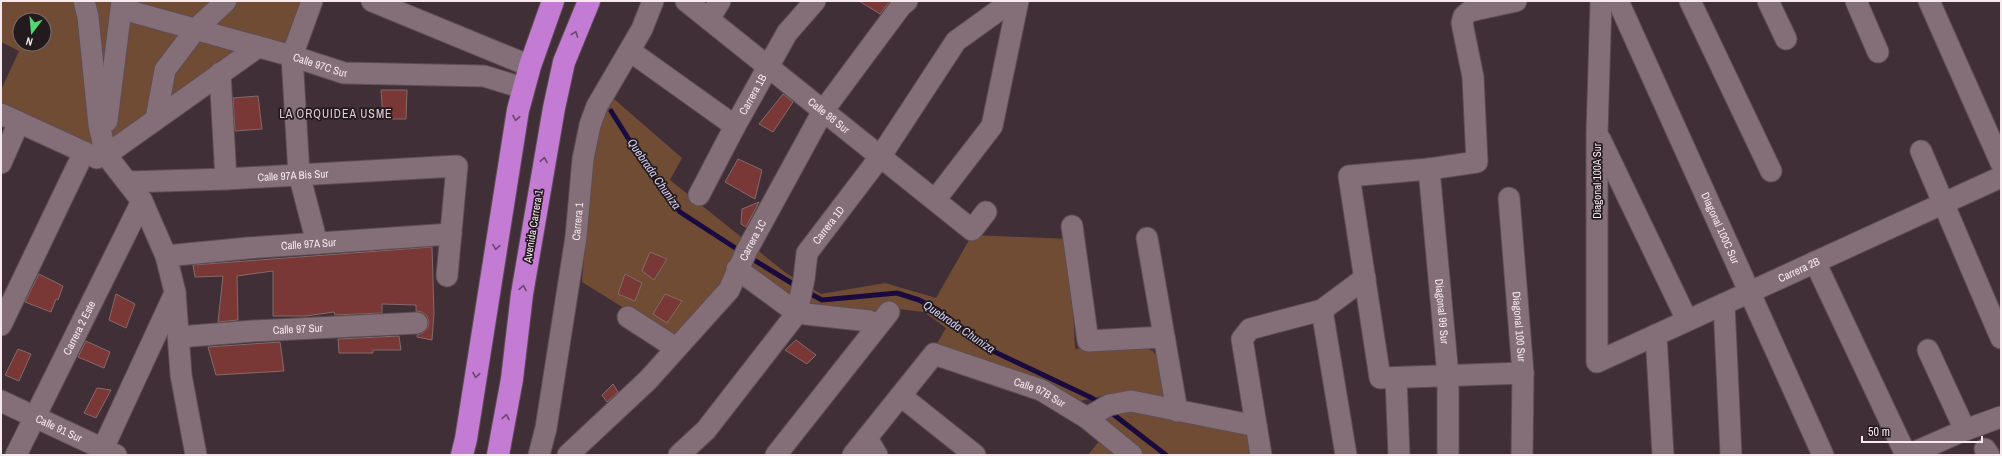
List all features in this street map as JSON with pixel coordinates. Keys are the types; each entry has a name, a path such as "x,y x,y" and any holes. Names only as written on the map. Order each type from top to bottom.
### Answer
{"highway":[{"path":"462,455 466,439 509,159 523,88 551,1"},
{"name":"Avenida Carrera 1","path":"498,455 512,379 522,294 554,108 564,62 589,1"}],"street":[{"path":"84,1 88,17 99,125 113,162 142,201 166,256 175,292 181,375 196,455"},
{"path":"156,119 165,70 196,30 226,1"},
{"path":"312,1 292,56 299,174 317,243"},
{"path":"372,1 530,66"},
{"name":"Carrera 1","path":"539,455 546,428 576,237 583,159 590,125 597,106 630,51 653,1"},
{"name":"Calle 98 Sur","path":"686,1 972,230 986,212"},
{"path":"709,19 720,1"},
{"name":"Carrera 1B","path":"700,195 735,126 787,33 815,1"},
{"name":"Carrera 1C","path":"568,455 648,380 729,290 742,260 823,111 901,6 907,1"},
{"path":"1399,455 1388,378 1365,278 1349,176 1429,169 1477,162 1473,77 1462,24 1464,16 1470,11 1516,1"},
{"name":"Diagonal 100A Sur","path":"1597,362 1597,133 1601,1"},
{"name":"Diagonal 100C Sur","path":"1618,1 1823,455"},
{"path":"1690,1 1771,171"},
{"path":"1768,1 1786,39"},
{"path":"1856,1 1878,52"},
{"path":"1929,1 2001,163"},
{"path":"113,162 122,5"},
{"name":"Calle 97C Sur","path":"122,5 196,30 258,46 344,73 484,76 523,88"},
{"path":"935,200 992,126 1007,7"},
{"name":"Carrera 1D","path":"680,455 706,430 798,306 804,279 807,253 880,157 956,41 1007,7"},
{"path":"113,162 156,119 258,46"},
{"path":"630,51 735,126"},
{"path":"220,73 226,179"},
{"path":"1,163 10,118 84,152 113,162"},
{"path":"1597,133 1687,320"},
{"path":"1921,151 2001,338"},
{"path":"1,326 84,152"},
{"name":"Calle 97A Bis Sur","path":"113,162 226,179 457,166 451,234"},
{"name":"Diagonal 99 Sur","path":"1429,169 1448,376 1448,455"},
{"name":"Carrera 2B","path":"1597,362 2001,177"},
{"name":"Diagonal 100 Sur","path":"1509,198 1522,373 1522,455"},
{"name":"Carrera 2 Este","path":"16,455 34,416 142,201"},
{"path":"1072,226 1088,341 1164,338"},
{"path":"447,276 451,234"},
{"name":"Calle 97A Sur","path":"166,256 317,243 451,234"},
{"path":"1147,238 1177,411"},
{"path":"742,260 798,306 869,321 884,319 776,455"},
{"path":"1815,262 1907,455 1965,430 2001,417"},
{"path":"1261,455 1242,339 1250,329 1322,310 1365,278"},
{"path":"107,453 175,292"},
{"path":"1724,304 1731,455"},
{"path":"1322,310 1346,455"},
{"path":"628,317 676,348"},
{"name":"Calle 97 Sur","path":"179,337 253,331 417,323"},
{"path":"1656,335 1663,455"},
{"path":"1928,350 1965,430"},
{"name":"Calle 97B Sur","path":"901,396 934,354 1041,390 1097,411 1132,455"},
{"path":"1388,378 1522,373"},
{"path":"853,455 872,447 901,396 974,455"},
{"name":"Calle 91 Sur","path":"1,401 107,453"},
{"path":"1097,411 1131,401 1256,426"}],"shaded area":[{"path":"1,1 303,1 284,47 251,39 196,78 120,138 94,152 1,116 1,90 19,52 52,52 52,12 12,12 12,48 1,42"},
{"path":"606,92 682,158 670,180 786,273 821,294 885,283 936,298 972,235 1070,239 1075,349 1133,342 1153,351 1164,367 1165,397 1130,394 1106,395 1080,401 936,345 946,328 924,312 898,309 877,311 790,307 744,286 728,287 677,341 582,282 590,171"},
{"path":"1142,410 1252,434 1255,455 1088,455 1100,440 1105,414"}],"building":[{"path":"859,1 890,1 880,14"},
{"path":"381,90 407,90 406,119 383,119"},
{"path":"783,94 793,102 773,132 759,124"},
{"path":"258,96 262,129 235,131 233,98"},
{"path":"738,159 762,170 755,199 725,182"},
{"path":"759,202 746,227 741,224 742,209"},
{"path":"432,247 434,314 432,340 417,337 417,335 423,333 427,329 429,323 427,316 422,312 416,311 416,305 382,304 382,313 335,315 334,312 306,316 273,316 273,271 237,276 238,320 218,322 223,276 195,277 193,265"},
{"path":"650,252 667,259 654,280 642,271"},
{"path":"39,274 63,286 58,300 56,299 51,312 25,302"},
{"path":"625,274 642,283 635,301 618,294"},
{"path":"116,294 135,304 126,328 109,320"},
{"path":"665,294 682,301 667,323 653,314"},
{"path":"399,336 401,350 373,350 373,353 339,353 338,339"},
{"path":"796,340 816,355 807,364 785,350"},
{"path":"86,341 110,352 104,368 78,357"},
{"path":"280,342 284,371 216,375 208,347"},
{"path":"18,349 31,354 19,381 5,375"},
{"path":"613,384 618,392 607,402 602,395"},
{"path":"97,388 111,390 96,418 84,413"}],"waterway":[{"name":"Quebrada Chuniza","path":"611,111 650,173 680,212 740,251"},
{"name":"Quebrada Chuniza","path":"749,257 798,287"},
{"name":"Quebrada Chuniza","path":"807,292 822,300 897,293 919,300 938,310 995,352 1092,398 1101,405"},
{"name":"Quebrada Chuniza","path":"1109,411 1166,455"}],"district":[{"name":"LA ORQUIDEA USME","path":"336,114"}]}
